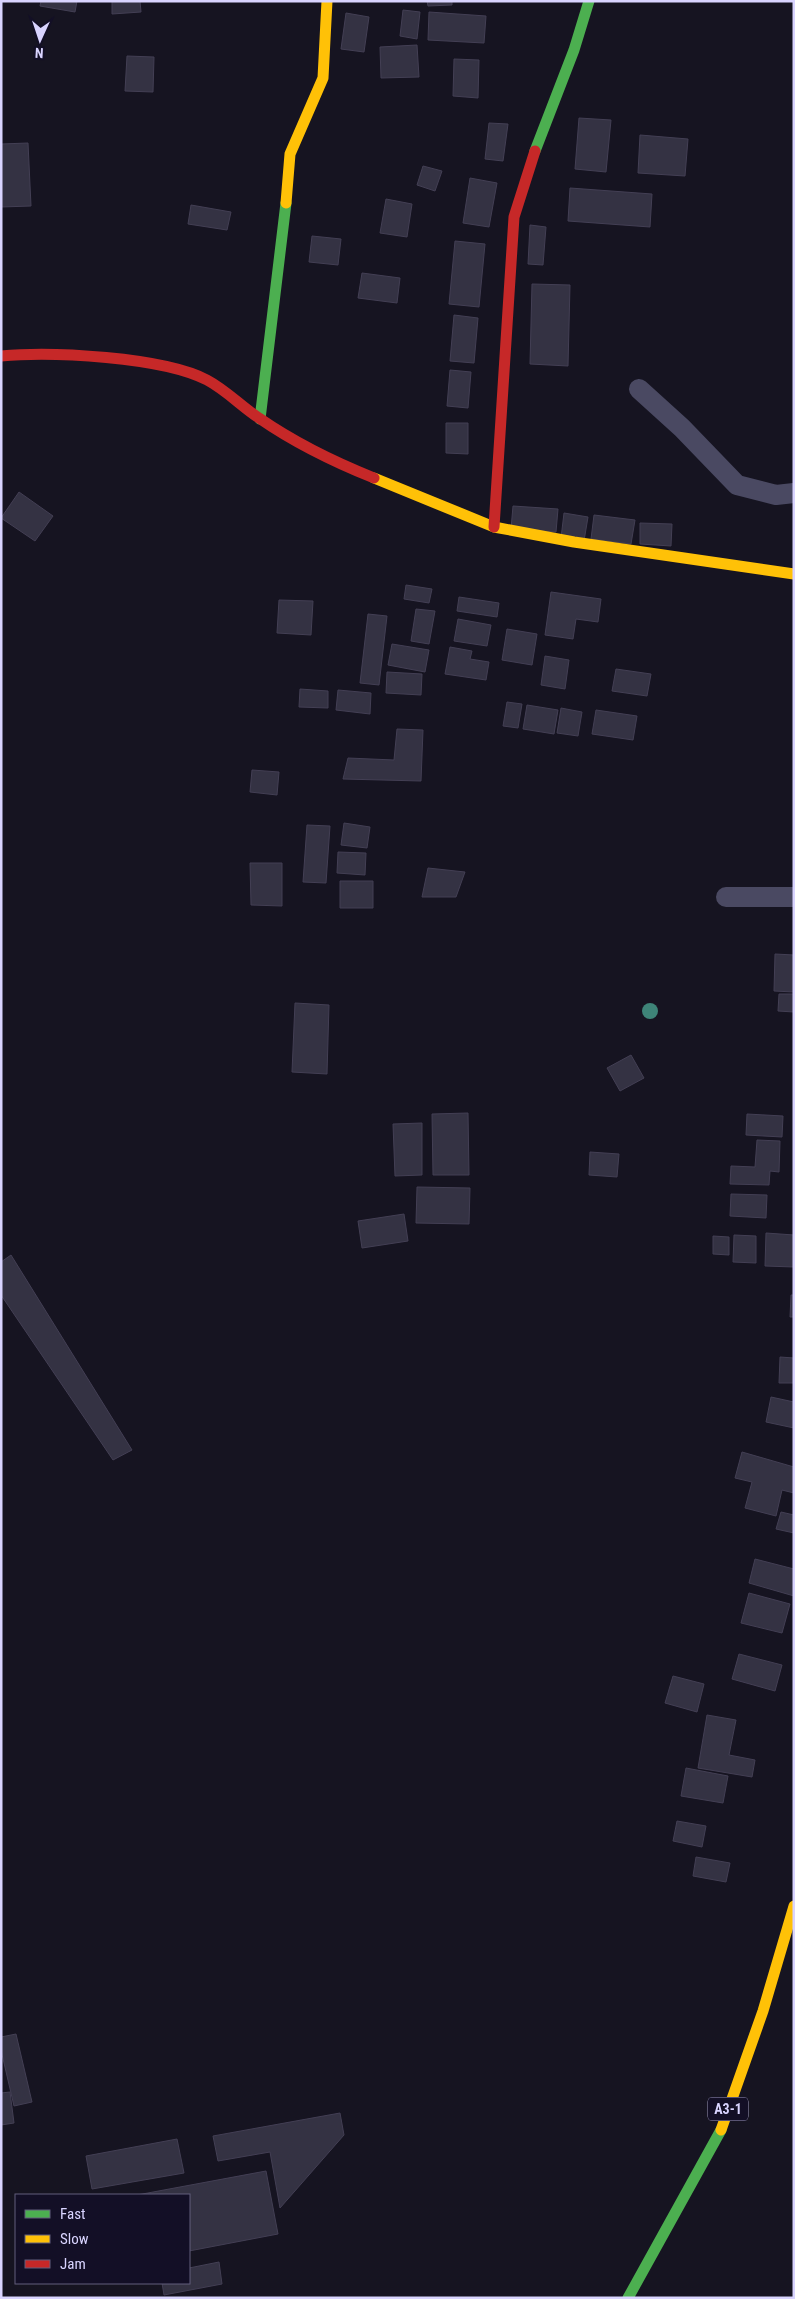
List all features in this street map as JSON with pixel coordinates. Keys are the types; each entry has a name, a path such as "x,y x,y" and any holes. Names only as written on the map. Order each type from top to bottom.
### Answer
{"main road":[{"path":"260,419 287,197 290,154 323,78 327,1"},
{"path":"494,527 514,217 544,125 574,50 589,1"},
{"path":"1,356 31,353 134,361 175,369 207,380 260,419 330,460 494,527 574,542 794,574"},
{"name":"A3-1","path":"628,2298 719,2134 764,2011 794,1906"}],"lane":[{"path":"639,389 682,428 737,485 776,495 794,493"},
{"path":"726,897 794,897"}],"building":[{"path":"41,1 77,1 75,12 40,6"},
{"path":"112,1 140,1 141,12 112,14"},
{"path":"427,1 452,1 452,5 428,6"},
{"path":"403,10 420,12 417,39 400,36"},
{"path":"429,12 486,16 484,43 428,40"},
{"path":"346,13 369,17 364,52 341,49"},
{"path":"417,45 419,77 381,78 380,47"},
{"path":"127,56 154,57 153,92 125,91"},
{"path":"454,59 479,60 478,98 453,96"},
{"path":"579,118 611,120 606,172 575,169"},
{"path":"489,123 508,124 503,161 485,159"},
{"path":"640,135 688,139 685,176 638,173"},
{"path":"28,143 31,206 1,207 1,144"},
{"path":"423,166 442,171 435,191 417,185"},
{"path":"470,178 497,183 489,227 463,223"},
{"path":"570,188 652,194 650,227 568,221"},
{"path":"386,199 412,204 407,237 380,233"},
{"path":"191,205 231,212 227,230 188,224"},
{"path":"530,225 546,227 543,265 528,264"},
{"path":"312,236 341,239 338,265 309,262"},
{"path":"455,241 485,244 479,307 449,304"},
{"path":"362,273 400,278 397,303 358,298"},
{"path":"532,284 570,285 568,366 530,364"},
{"path":"454,315 478,318 474,363 450,361"},
{"path":"450,370 471,372 468,408 447,406"},
{"path":"446,423 468,423 468,454 446,453"},
{"path":"19,492 53,516 35,541 1,518"},
{"path":"513,506 558,509 556,532 511,529"},
{"path":"564,513 588,517 584,541 561,538"},
{"path":"594,515 635,520 631,544 591,539"},
{"path":"640,523 672,524 671,546 640,544"},
{"path":"406,585 432,589 429,603 404,599"},
{"path":"551,592 601,599 598,622 576,619 573,639 545,635"},
{"path":"459,597 499,603 497,617 457,611"},
{"path":"279,600 313,601 311,635 277,633"},
{"path":"416,609 435,611 429,644 411,641"},
{"path":"368,614 387,616 379,685 360,683"},
{"path":"458,619 491,625 487,646 454,641"},
{"path":"507,629 537,634 532,665 502,660"},
{"path":"392,644 429,650 425,672 388,665"},
{"path":"450,647 472,651 470,659 489,662 486,680 445,674"},
{"path":"545,656 569,660 565,689 541,685"},
{"path":"616,669 651,674 647,696 612,691"},
{"path":"387,672 422,674 421,695 386,693"},
{"path":"300,689 328,691 328,708 299,707"},
{"path":"338,690 371,693 370,714 336,710"},
{"path":"507,702 522,704 518,728 503,726"},
{"path":"527,705 558,710 554,734 523,729"},
{"path":"561,708 582,712 578,736 557,733"},
{"path":"596,710 637,716 633,740 592,734"},
{"path":"397,729 423,730 421,781 343,779 348,758 394,760"},
{"path":"252,770 279,772 277,795 250,792"},
{"path":"344,823 370,827 367,848 341,845"},
{"path":"307,825 330,826 326,883 303,882"},
{"path":"338,852 366,853 365,875 337,873"},
{"path":"250,863 282,863 282,906 251,905"},
{"path":"428,868 465,872 456,897 422,897"},
{"path":"340,881 373,881 373,908 340,908"},
{"path":"775,954 794,955 794,992 774,991"},
{"path":"779,994 794,994 794,1012 778,1011"},
{"path":"295,1003 329,1005 327,1074 292,1072"},
{"path":"631,1055 644,1078 620,1091 607,1068"},
{"path":"468,1113 469,1175 433,1175 432,1114"},
{"path":"747,1114 783,1116 782,1137 746,1135"},
{"path":"422,1123 422,1175 395,1176 393,1124"},
{"path":"757,1140 780,1141 779,1172 770,1171 769,1185 730,1184 731,1166 755,1167"},
{"path":"590,1152 619,1154 617,1177 589,1175"},
{"path":"417,1187 470,1188 469,1224 416,1223"},
{"path":"731,1194 767,1195 766,1218 730,1216"},
{"path":"404,1214 408,1241 362,1248 358,1221"},
{"path":"766,1233 794,1235 794,1267 765,1266"},
{"path":"734,1235 756,1236 756,1263 733,1262"},
{"path":"713,1236 729,1237 729,1255 713,1254"},
{"path":"11,1255 132,1450 113,1460 1,1295 1,1262"},
{"path":"791,1295 794,1295 794,1317 790,1317"},
{"path":"780,1357 794,1358 794,1383 779,1383"},
{"path":"771,1397 794,1402 794,1428 766,1422"},
{"path":"742,1452 794,1467 794,1493 782,1490 776,1516 745,1508 752,1482 735,1478"},
{"path":"781,1512 794,1515 794,1533 776,1529"},
{"path":"755,1559 794,1569 794,1596 749,1583"},
{"path":"749,1593 790,1604 782,1633 741,1623"},
{"path":"739,1654 782,1665 775,1691 732,1679"},
{"path":"673,1676 704,1684 697,1712 665,1703"},
{"path":"707,1715 736,1720 729,1755 755,1760 752,1777 698,1768"},
{"path":"686,1768 728,1776 723,1803 681,1796"},
{"path":"677,1821 706,1826 702,1847 673,1841"},
{"path":"696,1857 730,1863 726,1882 693,1876"},
{"path":"16,2034 32,2102 14,2106 1,2050 1,2037"},
{"path":"10,2092 14,2123 1,2125 1,2093"},
{"path":"340,2113 344,2135 280,2208 270,2152 218,2161 213,2136"},
{"path":"177,2139 184,2173 92,2189 86,2156"},
{"path":"266,2171 278,2234 190,2251 190,2194 142,2194"},
{"path":"219,2262 222,2284 164,2295 162,2284 190,2284 190,2268"}],"traffic: fast":[{"path":"535,151 574,50 589,1"},
{"path":"260,419 286,203"},
{"path":"628,2298 721,2130"}],"traffic: slow":[{"path":"286,203 290,154 323,78 327,1"},
{"path":"374,478 494,527 574,542 794,574"},
{"path":"721,2130 763,2011 794,1906"}],"traffic: jam":[{"path":"494,527 514,217 535,151"},
{"path":"1,356 77,355 136,361 188,372 214,384 259,418 301,444 374,478"}]}
